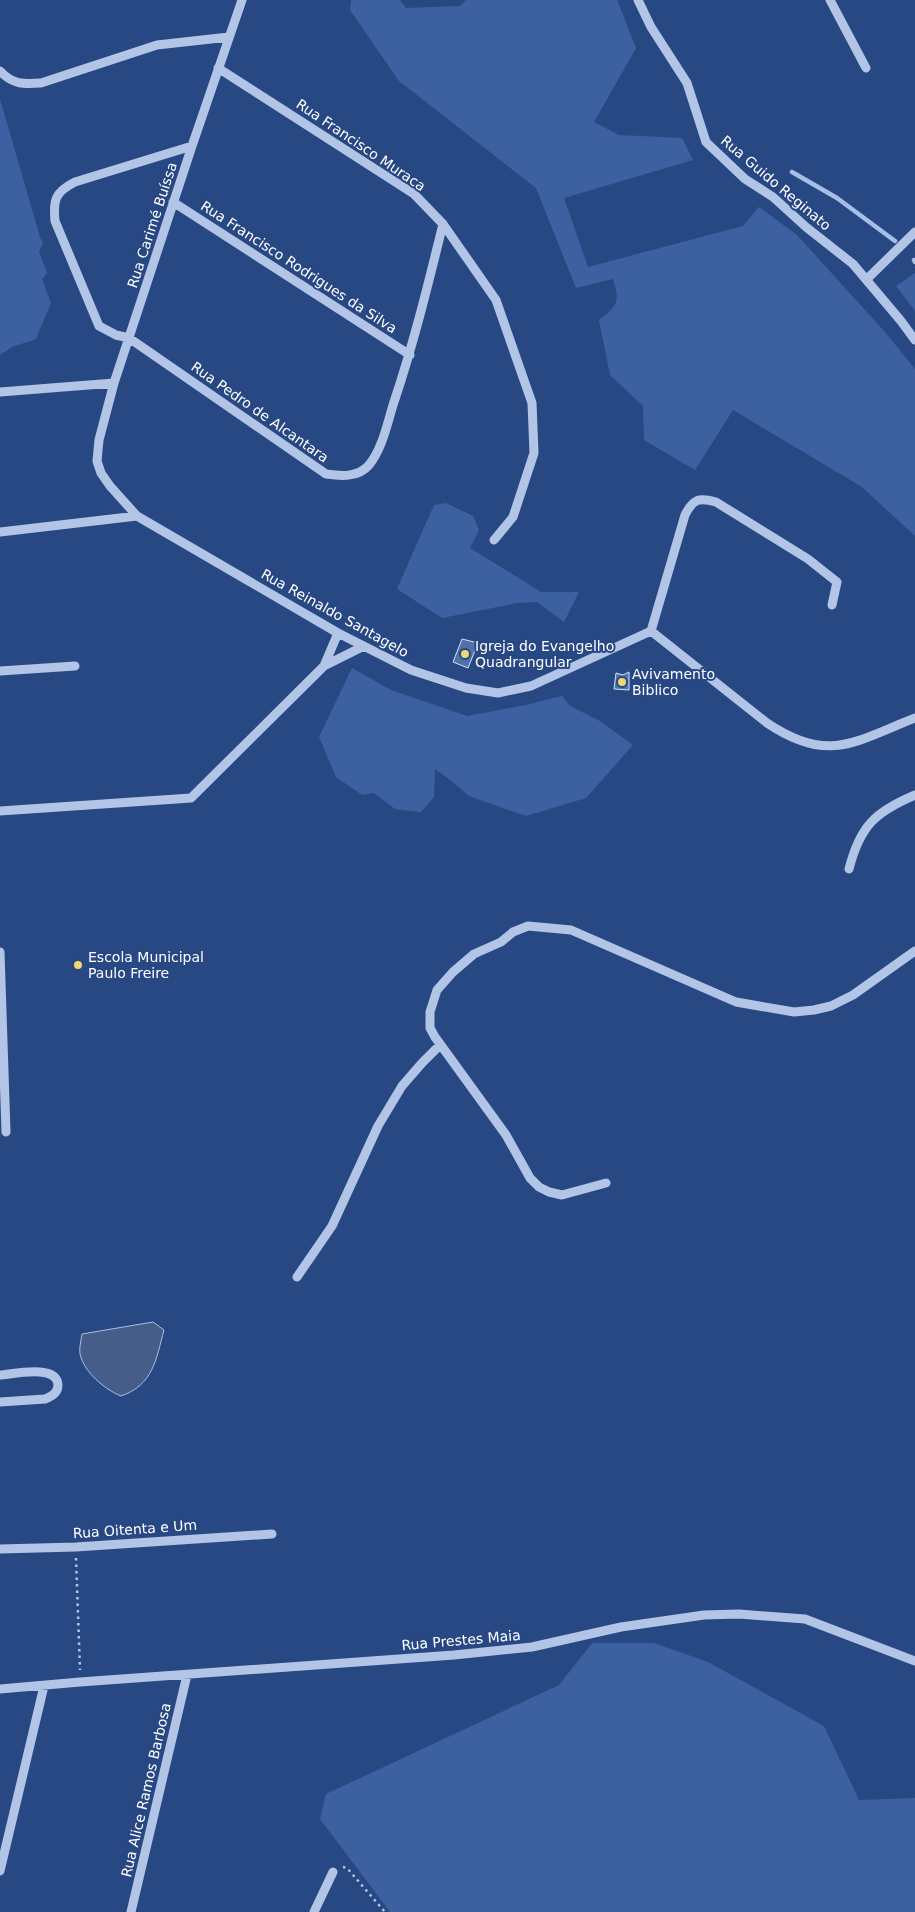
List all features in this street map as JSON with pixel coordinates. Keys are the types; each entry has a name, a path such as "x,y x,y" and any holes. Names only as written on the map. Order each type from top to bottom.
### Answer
{"street":[{"name":"Rua Carimé Buíssa","path":"97,461 99,440 114,383 242,0"},
{"name":"Rua Guido Reginato","path":"638,0 652,27 687,83 706,142 745,179 773,197 853,264 915,340"},
{"path":"830,0 866,68"},
{"path":"0,71 8,80 25,84 42,83 157,45 229,37"},
{"name":"Rua Francisco Muraca","path":"218,68 414,194 443,224 496,300 532,403 534,452 513,517 494,540"},
{"name":"Rua Pedro de Alcantara","path":"192,146 74,182 62,188 56,197 55,221 99,326 116,335 129,338 326,474 355,475 368,467 379,449 410,355 443,224"},
{"name":"Rua Francisco Rodrigues da Silva","path":"174,202 410,355"},
{"path":"867,279 915,232"},
{"path":"0,392 114,383"},
{"name":"Rua Reinaldo Santagelo","path":"97,461 101,473 112,489 137,516 338,633 411,670 466,688 498,693 531,686 651,631"},
{"path":"832,605 837,582 808,559 716,502 702,499 695,500 685,515 651,631 767,723 787,736 806,744 826,747 844,746 915,718"},
{"path":"0,532 137,516"},
{"path":"324,666 338,633"},
{"path":"0,811 191,798 324,666 364,646"},
{"path":"0,671 75,666"},
{"path":"849,869 853,852 867,826 878,814 915,795"},
{"path":"606,1183 562,1195 539,1188 530,1178 506,1135 440,1045 430,1028 430,1012 438,990 453,972 474,954 501,942 513,932 528,926 571,930 736,1002 794,1012 831,1006 853,995 915,951"},
{"path":"0,952 6,1132"},
{"path":"297,1277 332,1226 378,1126 402,1086 440,1045"},
{"path":"0,1375 47,1372 54,1376 58,1382 58,1388 52,1396 45,1399 0,1402"},
{"name":"Rua Oitenta e Um","path":"0,1549 76,1547 272,1534"},
{"name":"Rua Prestes Maia","path":"0,1689 454,1655 532,1647 621,1627 713,1614 738,1614 805,1620 915,1661"},
{"name":"Rua Alice Ramos Barbosa","path":"131,1912 187,1675"},
{"path":"0,1871 44,1686"},
{"path":"314,1912 333,1872"}],"path":[{"path":"76,1547 80,1682"},
{"path":"333,1872 337,1868 347,1868 385,1912"}],"shaded area":[{"path":"351,0 400,0 406,8 460,6 466,0 617,0 636,48 594,122 619,135 682,138 693,160 564,198 588,267 743,226 759,207 797,235 885,332 915,369 915,536 862,487 733,410 695,470 644,440 643,406 610,375 599,320 616,303 617,298 613,279 576,288 536,188 399,81 350,10"},
{"path":"0,99 43,243 39,251 47,273 42,279 51,303 36,339 12,347 0,355"},
{"path":"915,273 915,311 896,286"},
{"path":"446,503 473,516 479,530 470,548 541,592 579,592 564,622 537,602 517,603 442,618 397,589 434,505"},
{"path":"352,668 391,690 467,716 562,696 570,706 600,721 633,745 586,798 526,816 469,796 435,769 434,797 421,812 395,809 374,793 362,795 336,777 319,737"},
{"path":"153,1322 164,1330 152,1370 140,1385 121,1396 108,1389 90,1373 80,1354 82,1334"},
{"path":"592,1643 654,1643 708,1662 824,1726 859,1800 915,1798 915,1912 390,1912 320,1819 326,1794 559,1685"}],"building":[{"name":"Igreja do Evangelho Quadrangular","path":"462,639 478,643 468,668 453,662"},
{"name":"Avivamento Biblico","path":"629,672 629,690 614,689 616,673 623,675"}],"waterway":[{"path":"792,172 837,198 895,241"}],"place":[{"name":"Igreja do Evangelho Quadrangular","path":"465,654"},
{"name":"Avivamento Biblico","path":"622,682"},
{"name":"Escola Municipal Paulo Freire","path":"78,965"}]}
